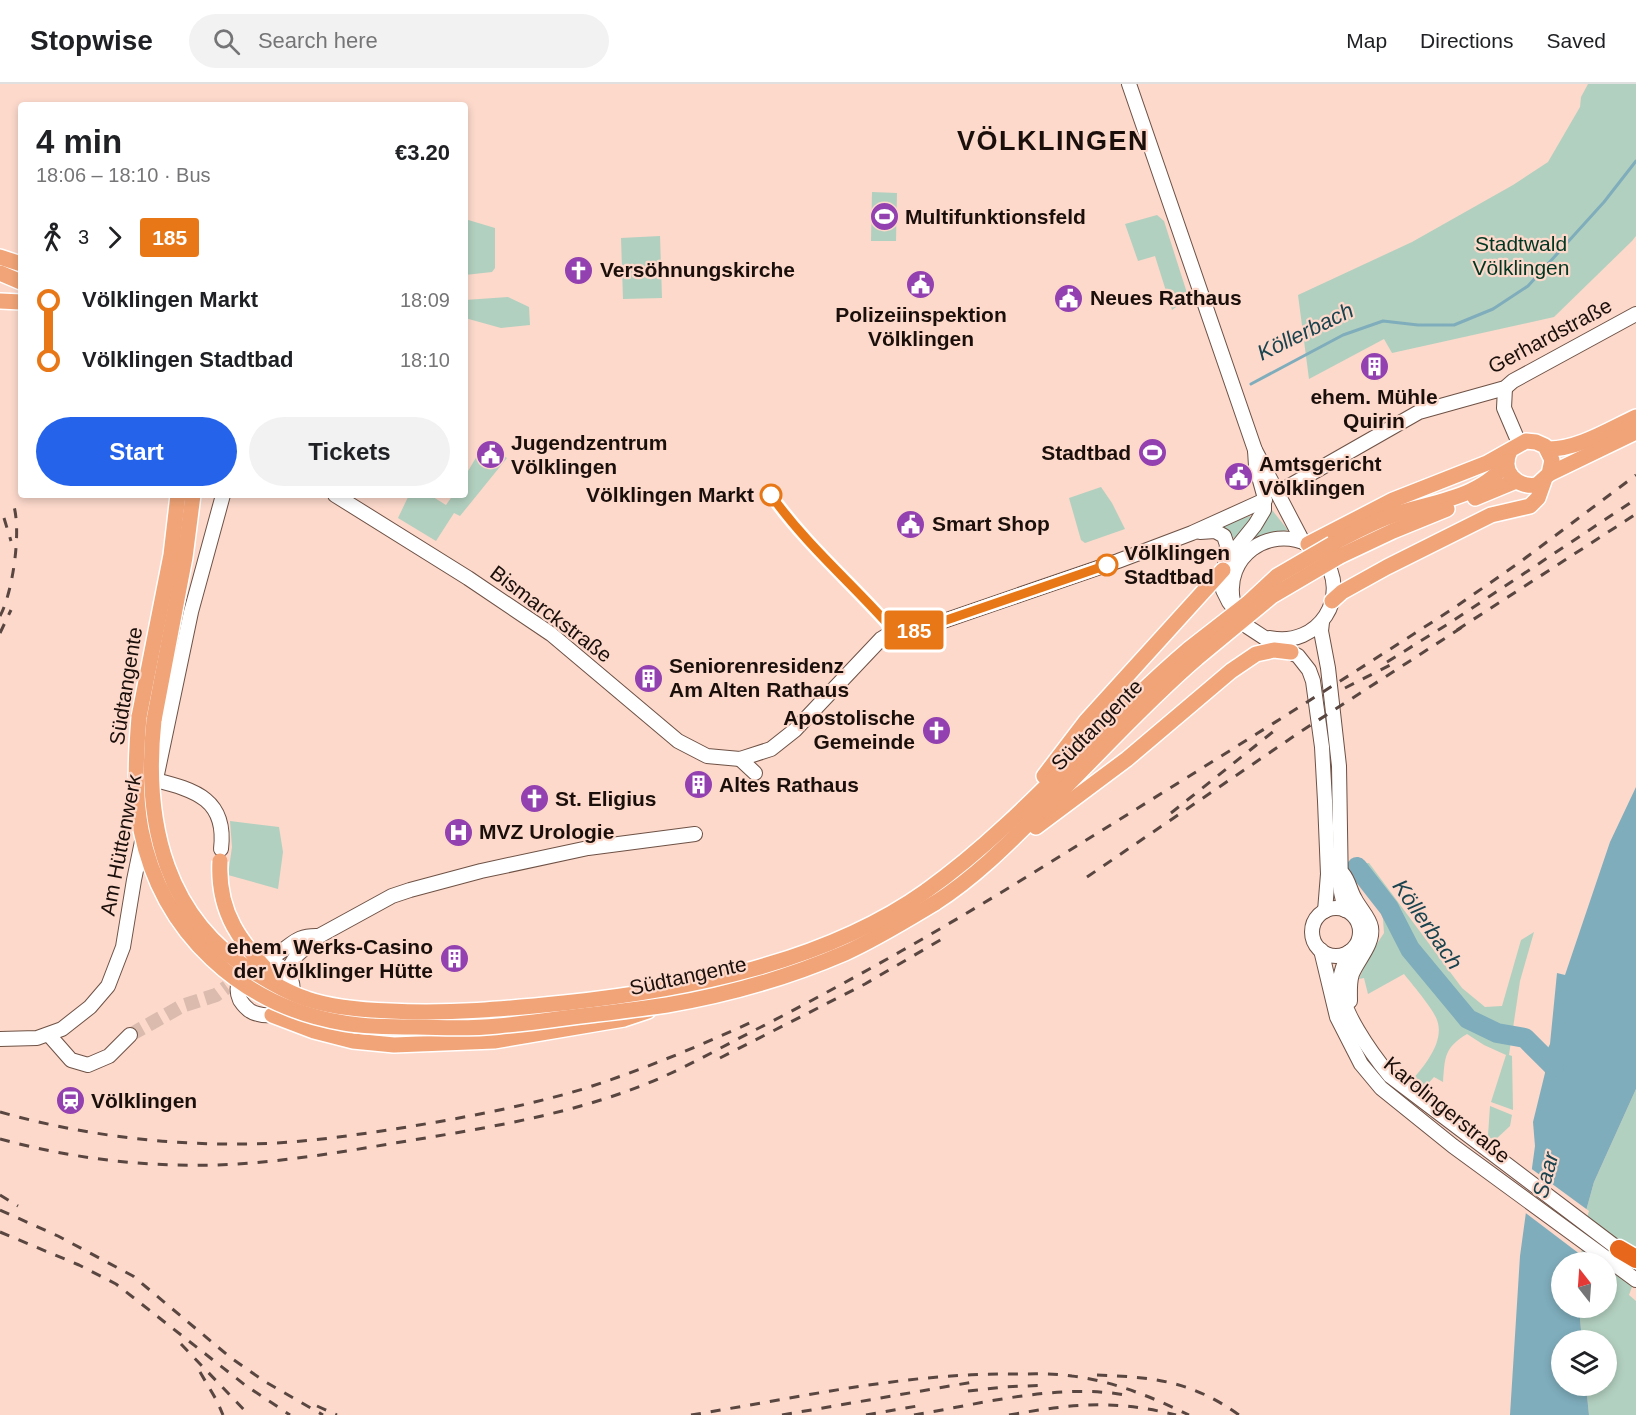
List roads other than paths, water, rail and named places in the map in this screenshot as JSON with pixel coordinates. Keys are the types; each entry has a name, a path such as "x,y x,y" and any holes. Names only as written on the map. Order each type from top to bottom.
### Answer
{"highway":[{"path":"1619,1249 1636,1259"}],"main road":[{"path":"1129,84 1271,496 1284,509 1306,543 1323,557 1329,566 1334,584 1329,612 1322,622 1310,632 1293,639 1274,639 1258,633"},
{"path":"0,257 18,263"},
{"path":"0,275 18,281"},
{"path":"0,302 18,302"},
{"name":"Gerhardstraße","path":"1192,533 1271,496 1419,412 1505,388 1513,381 1636,314"},
{"path":"1505,388 1504,408 1512,452 1510,475 1516,482 1530,486 1636,432"},
{"path":"1547,449 1560,448 1590,438 1636,417"},
{"path":"1238,614 1232,598 1232,581 1239,563 1255,546 1272,539 1288,538 1306,543 1393,500 1536,442 1547,449 1552,460 1538,498 1530,506 1491,515 1387,567 1342,592 1332,601"},
{"name":"Südtangente","path":"1336,550 1395,514 1432,504 1481,485 1500,472 1512,452"},
{"name":"Südtangente","path":"178,498 147,718 153,810 161,849 176,886 198,922 219,946 244,967 288,992 308,999 353,1008 435,1013 499,1010 646,993 696,983 788,958 930,897 956,889 1008,844 1152,699 1193,654 1277,576 1336,550 1393,531 1516,482"},
{"path":"1013,818 1086,721 1223,570 1232,552 1261,517 1271,496"},
{"name":"Südtangente","path":"193,498 185,557 147,718 136,748 138,810 145,848 158,882 175,914 200,948 231,977 286,1008 346,1024 391,1027 496,1027 668,1005 744,988 812,966 871,941 930,897 1134,699 1193,654"},
{"name":"Am Hüttenwerk","path":"50,1035 62,1029 90,1007 108,986 123,947 134,880 191,612 222,498"},
{"name":"Bismarckstraße","path":"340,498 506,602 551,634 678,741 707,756 740,759 763,753 780,744 867,652 894,631 910,631 929,626 1192,533"},
{"path":"1192,533 1210,530 1224,536 1227,550 1223,570 1224,596 1248,627 1298,656 1309,670 1315,692 1322,747 1328,874 1325,911"},
{"path":"1322,622 1321,631 1339,766 1340,870 1345,910"},
{"path":"1008,844 1042,824 1112,771 1231,671 1256,654 1274,650 1291,652"},
{"path":"740,759 755,773"},
{"path":"155,780 190,790 208,801 216,810 223,833 220,855 220,889 225,908 236,933 253,956 288,992"},
{"path":"287,971 297,955 319,936 392,896 434,882 588,848 695,834"},
{"path":"1340,870 1367,918 1371,931 1370,941 1351,979 1351,1013"},
{"path":"1334,908 1345,910 1355,917 1360,928 1357,944 1348,952 1333,956 1321,950 1314,941 1312,930 1316,920 1325,911 1334,908"},
{"path":"234,996 240,978 247,968 266,961 296,939 319,936"},
{"name":"Karolingerstraße","path":"1321,950 1337,1017 1361,1064 1381,1088 1453,1146 1636,1280"},
{"name":"Karolingerstraße","path":"1348,952 1341,971 1341,984 1351,1013 1371,1053 1390,1076 1636,1264"},
{"path":"266,961 279,964 287,971 293,985 292,996 283,1009 272,1015"},
{"path":"234,996 238,994 240,978"},
{"path":"234,996 252,1012 272,1015 314,1032 353,1041 393,1045 458,1044 528,1037 554,1030 624,1019 668,1005"},
{"path":"0,1039 50,1035 71,1060 88,1065 108,1056 130,1035"}],"water":[{"name":"Saar","path":"1636,787 1636,1089 1594,1182 1581,1229 1578,1252 1551,1252 1551,1318 1580,1318 1581,1330 1551,1330 1551,1396 1587,1396 1589,1415 1510,1415 1520,1256 1535,1146 1533,1122 1545,1073 1544,1064 1536,1056 1537,1050 1548,1048 1550,1044 1557,973 1565,975 1610,842"}],"waterway":[{"name":"Köllerbach","path":"1251,384 1343,335 1383,321 1418,325 1454,325 1493,309 1528,286 1604,202 1636,161"},
{"name":"Köllerbach","path":"1357,867 1389,908 1410,949 1468,1019 1497,1033 1525,1038 1554,1067"}],"tunnel":[{"path":"130,1035 182,1006 216,995 227,987"}],"railway":[{"path":"0,1139 79,1156 133,1163 214,1165 264,1162 339,1152 502,1124 589,1104 661,1078 830,990 1033,873 1454,608 1520,562 1636,475"},
{"path":"1387,662 1636,499"},
{"path":"0,616 9,592 15,560 17,528 13,503"},
{"path":"1457,630 1636,514"},
{"path":"4,518 11,541"},
{"path":"0,633 11,610"},
{"path":"1087,877 1300,732 1464,626"},
{"path":"1345,688 1396,662"},
{"path":"1171,813 1274,731"},
{"path":"720,1058 865,984 942,939"},
{"path":"0,1112 90,1132 181,1143 282,1143 322,1139 515,1107 583,1089 649,1066 756,1020"},
{"path":"0,1195 18,1206"},
{"path":"0,1210 58,1236 133,1276 231,1358 264,1381 323,1415"},
{"path":"0,1232 79,1265 116,1284 245,1385 290,1415"},
{"path":"181,1344 249,1415"},
{"path":"200,1372 223,1415"},
{"path":"691,1415 891,1382 972,1375 1034,1374 1087,1378 1147,1396 1189,1415"},
{"path":"1097,1375 1136,1377 1171,1383 1205,1395 1239,1415"},
{"path":"782,1415 979,1381"},
{"path":"968,1391 1047,1385"},
{"path":"914,1415 1046,1393 1099,1392 1125,1395"},
{"path":"866,1415 923,1405"},
{"path":"1009,1415 1092,1405 1132,1407 1176,1415"},
{"path":"317,1406 337,1415"}],"place":[{"name":"Multifunktionsfeld","path":"884,217"},
{"name":"Versöhnungskirche","path":"579,270"},
{"name":"Polizeiinspektion Völklingen","path":"921,284"},
{"name":"Neues Rathaus","path":"1069,298"},
{"name":"ehem. Mühle Quirin","path":"1374,366"},
{"name":"Stadtbad","path":"1152,453"},
{"name":"Jugendzentrum Völklingen","path":"490,455"},
{"name":"Amtsgericht Völklingen","path":"1238,476"},
{"name":"Völklingen Markt","path":"771,495"},
{"name":"Smart Shop","path":"911,524"},
{"name":"Völklingen Stadtbad","path":"1107,565"},
{"name":"Seniorenresidenz Am Alten Rathaus","path":"648,678"},
{"name":"Apostolische Gemeinde","path":"936,730"},
{"name":"Altes Rathaus","path":"698,785"},
{"name":"St. Eligius","path":"534,799"},
{"name":"MVZ Urologie","path":"458,832"},
{"name":"ehem. Werks-Casino der Völklinger Hütte","path":"454,959"},
{"name":"Völklingen","path":"70,1101"}],"district":[{"name":"VÖLKLINGEN","path":"1053,141"}],"park label":[{"name":"Stadtwald Völklingen","path":"1521,256"}]}
